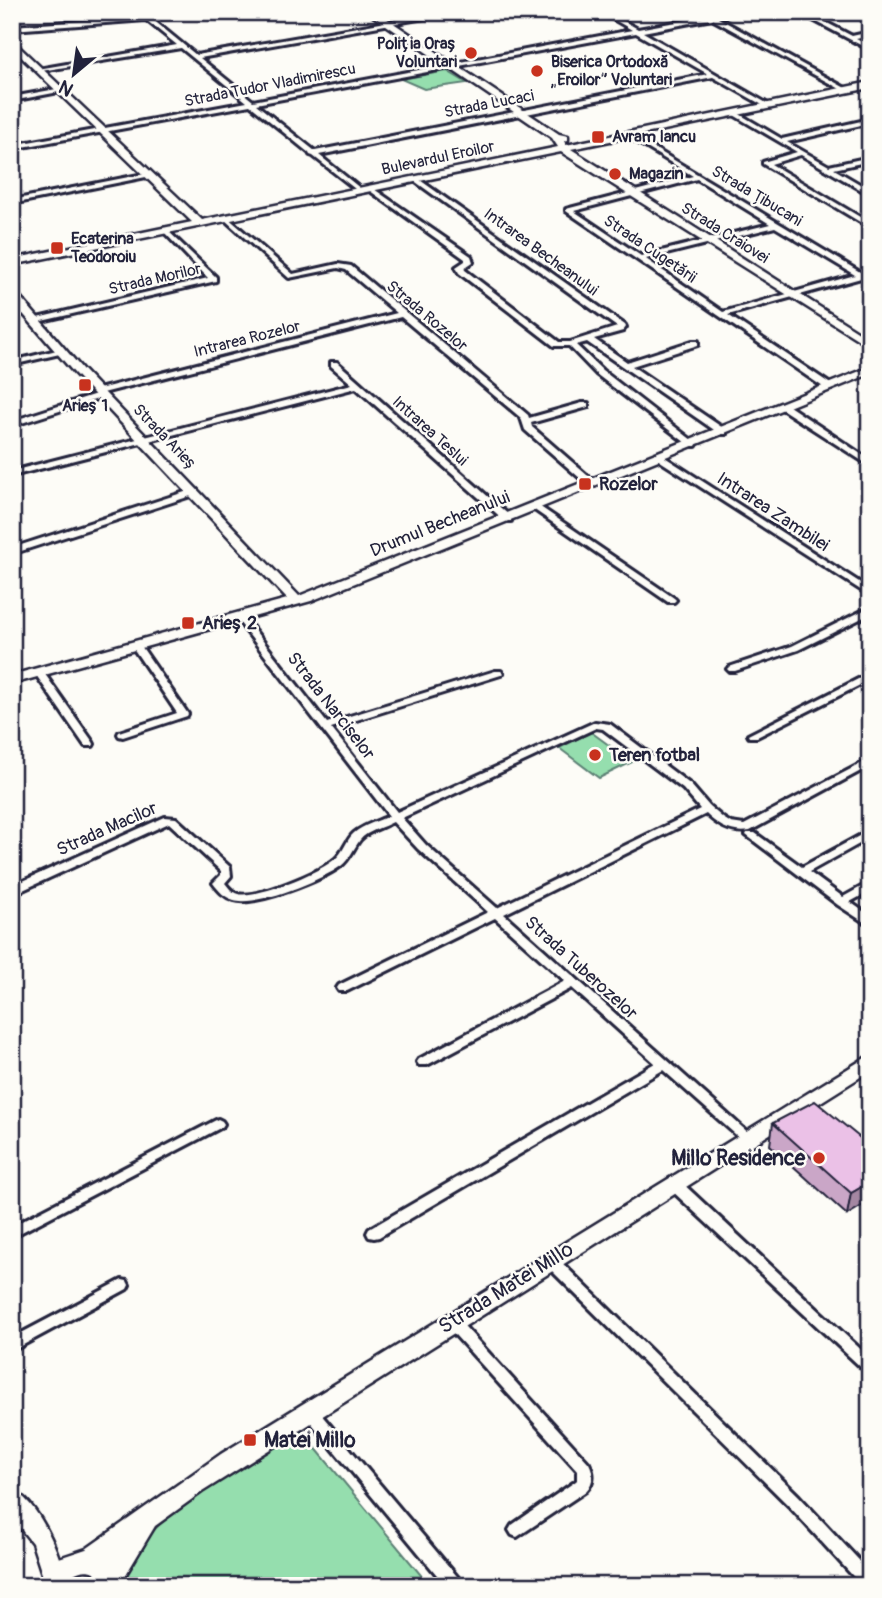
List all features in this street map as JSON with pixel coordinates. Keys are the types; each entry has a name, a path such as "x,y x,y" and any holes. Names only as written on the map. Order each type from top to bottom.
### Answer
{"street":[{"path":"140,12 312,153 468,258 469,262 460,268 557,344 571,344 598,372 693,444"},
{"path":"12,28 226,12"},
{"path":"371,12 556,136 591,143"},
{"path":"195,57 455,12"},
{"path":"514,12 524,19"},
{"path":"604,12 768,106"},
{"path":"704,12 846,90"},
{"name":"Strada Tudor Vladimirescu","path":"12,147 740,12"},
{"path":"801,12 870,48"},
{"path":"851,38 870,34"},
{"path":"12,43 17,54 41,69 199,223"},
{"path":"41,69 181,46"},
{"name":"Strada Lucaci","path":"312,153 713,75"},
{"name":"Bulevardul Eroilor","path":"12,261 870,85"},
{"path":"12,99 62,90"},
{"path":"734,113 866,187 870,193"},
{"path":"781,141 870,121"},
{"name":"Strada Țibucani","path":"629,135 870,281"},
{"path":"556,136 564,149"},
{"name":"Strada Craiovei","path":"564,149 870,344"},
{"path":"802,153 765,163 870,226"},
{"path":"828,168 870,159"},
{"path":"12,202 149,175"},
{"name":"Strada Cugetării","path":"698,177 568,210 829,387"},
{"name":"Intrarea Becheanului","path":"415,179 621,327 571,344"},
{"name":"Strada Rozelor","path":"226,218 292,276 344,266 524,417 528,428 592,484"},
{"path":"639,259 777,224"},
{"name":"Strada Morilor","path":"31,316 213,279 165,230"},
{"path":"722,314 861,276"},
{"name":"Strada Arieș","path":"12,293 99,393 297,601"},
{"path":"12,314 31,316"},
{"name":"Intrarea Rozelor","path":"12,424 99,393 402,314"},
{"path":"588,339 723,432"},
{"path":"627,365 695,343"},
{"path":"12,363 61,351"},
{"name":"Intrarea Teslui","path":"334,364 508,519"},
{"name":"Drumul Becheanului","path":"12,680 297,601 508,519 870,370"},
{"path":"856,376 870,385"},
{"path":"12,474 357,385"},
{"path":"526,422 585,405"},
{"path":"783,406 870,464"},
{"name":"Intrarea Zambilei","path":"660,457 870,593"},
{"path":"12,551 194,492"},
{"path":"536,507 671,600"},
{"path":"807,634 870,604"},
{"path":"732,669 795,648 870,610"},
{"name":"Strada Narciselor","path":"239,616 396,817"},
{"path":"122,734 183,714 136,645"},
{"path":"40,672 89,744"},
{"path":"324,727 498,673"},
{"path":"753,735 870,676"},
{"path":"396,817 588,727 606,726 687,787 693,798 728,827 748,832 870,922"},
{"path":"748,832 870,762"},
{"path":"343,988 706,810"},
{"name":"Strada Macilor","path":"12,891 165,820 172,820 226,870 226,876 219,884 223,891 231,896 265,897 328,870 349,852 351,843 359,834 396,817"},
{"name":"Strada Tuberozelor","path":"396,817 422,848 494,914 748,1139"},
{"path":"801,872 870,834"},
{"path":"842,902 870,886"},
{"path":"423,1062 572,983"},
{"name":"Strada Matei Millo","path":"52,1581 82,1559 148,1521 181,1492 309,1410 870,1062"},
{"path":"374,1233 663,1064"},
{"path":"12,1232 218,1124"},
{"path":"674,1184 870,1367"},
{"path":"550,1260 793,1501 870,1583"},
{"path":"12,1345 122,1285"},
{"path":"451,1321 584,1468 585,1482 582,1486 517,1530"},
{"path":"309,1410 456,1586"},
{"path":"12,1500 41,1538 52,1581"},
{"name":"Strada Matei Millo","path":"111,1582 148,1521"},
{"path":"41,1538 82,1559"},
{"name":"Strada Matei Millo","path":"82,1559 104,1566 111,1582"}],"green space":[{"path":"447,71 467,83 424,89 401,79"},
{"name":"Teren fotbal","path":"591,732 632,762 599,778 559,748"},
{"path":"299,1428 430,1586 120,1586 129,1562 145,1539 168,1517 223,1476"}],"building":[{"path":"815,1101 870,1146 870,1182 851,1193 773,1123"}],"place":[{"name":"Poliția Oraș Voluntari","path":"471,53"},
{"name":"Biserica Ortodoxă „Eroilor” Voluntari","path":"537,71"},
{"name":"Avram Iancu","path":"598,137"},
{"name":"Magazin","path":"615,174"},
{"name":"Ecaterina Teodoroiu","path":"57,248"},
{"name":"Arieș 1","path":"85,385"},
{"name":"Rozelor","path":"585,484"},
{"name":"Arieș 2","path":"188,623"},
{"name":"Teren fotbal","path":"595,755"},
{"name":"Millo Residence","path":"819,1158"},
{"name":"Matei Millo","path":"250,1440"}]}
